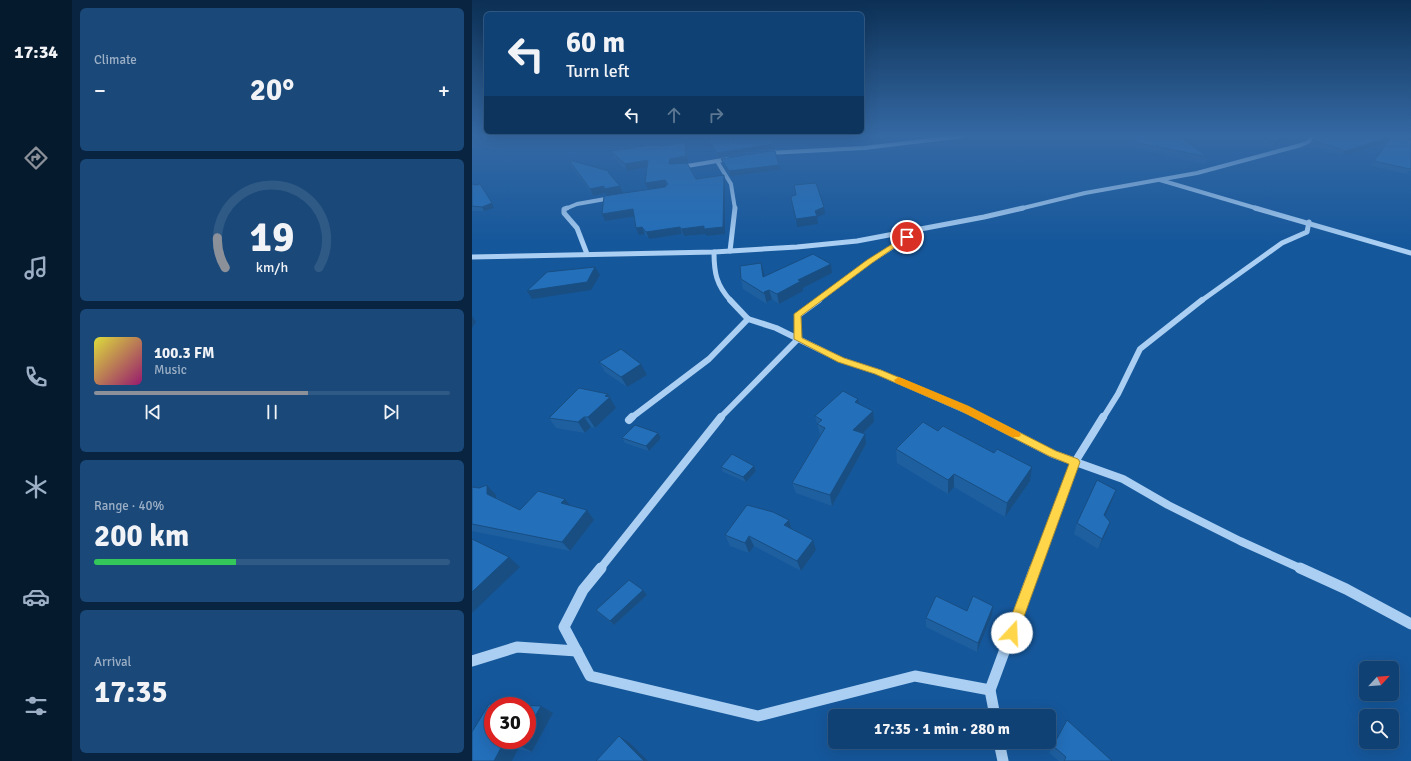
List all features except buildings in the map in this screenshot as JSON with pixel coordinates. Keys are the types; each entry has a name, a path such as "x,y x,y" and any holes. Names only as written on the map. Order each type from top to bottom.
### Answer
{"street":[{"path":"725,172 730,179 736,203 730,251"},
{"path":"472,257 714,252 851,242 984,217 1078,195 1200,172"},
{"path":"1188,188 1190,174"},
{"path":"1158,180 1411,252"},
{"path":"587,254 577,228 564,213 564,208 576,204 614,198"},
{"path":"994,709 990,690 1075,462 1118,394 1140,349 1219,287 1282,243 1307,232 1309,222"},
{"path":"920,229 869,262 797,316 798,339 723,415 583,590 564,627 590,676 758,716 915,676 990,690"},
{"path":"714,252 714,273 720,286 748,318 776,328 841,360 878,372 965,408 1053,454 1123,479 1168,505 1240,541 1346,589 1411,624"},
{"path":"628,420 710,358 748,318"},
{"path":"472,661 517,647 576,651"},
{"path":"1001,749 1003,761"}],"slow traffic":[{"path":"899,380 965,408 1016,435"}],"route":[{"path":"907,237 869,262 797,316 798,339 841,360 878,372 965,408 1053,454 1075,462 1012,633"}]}
